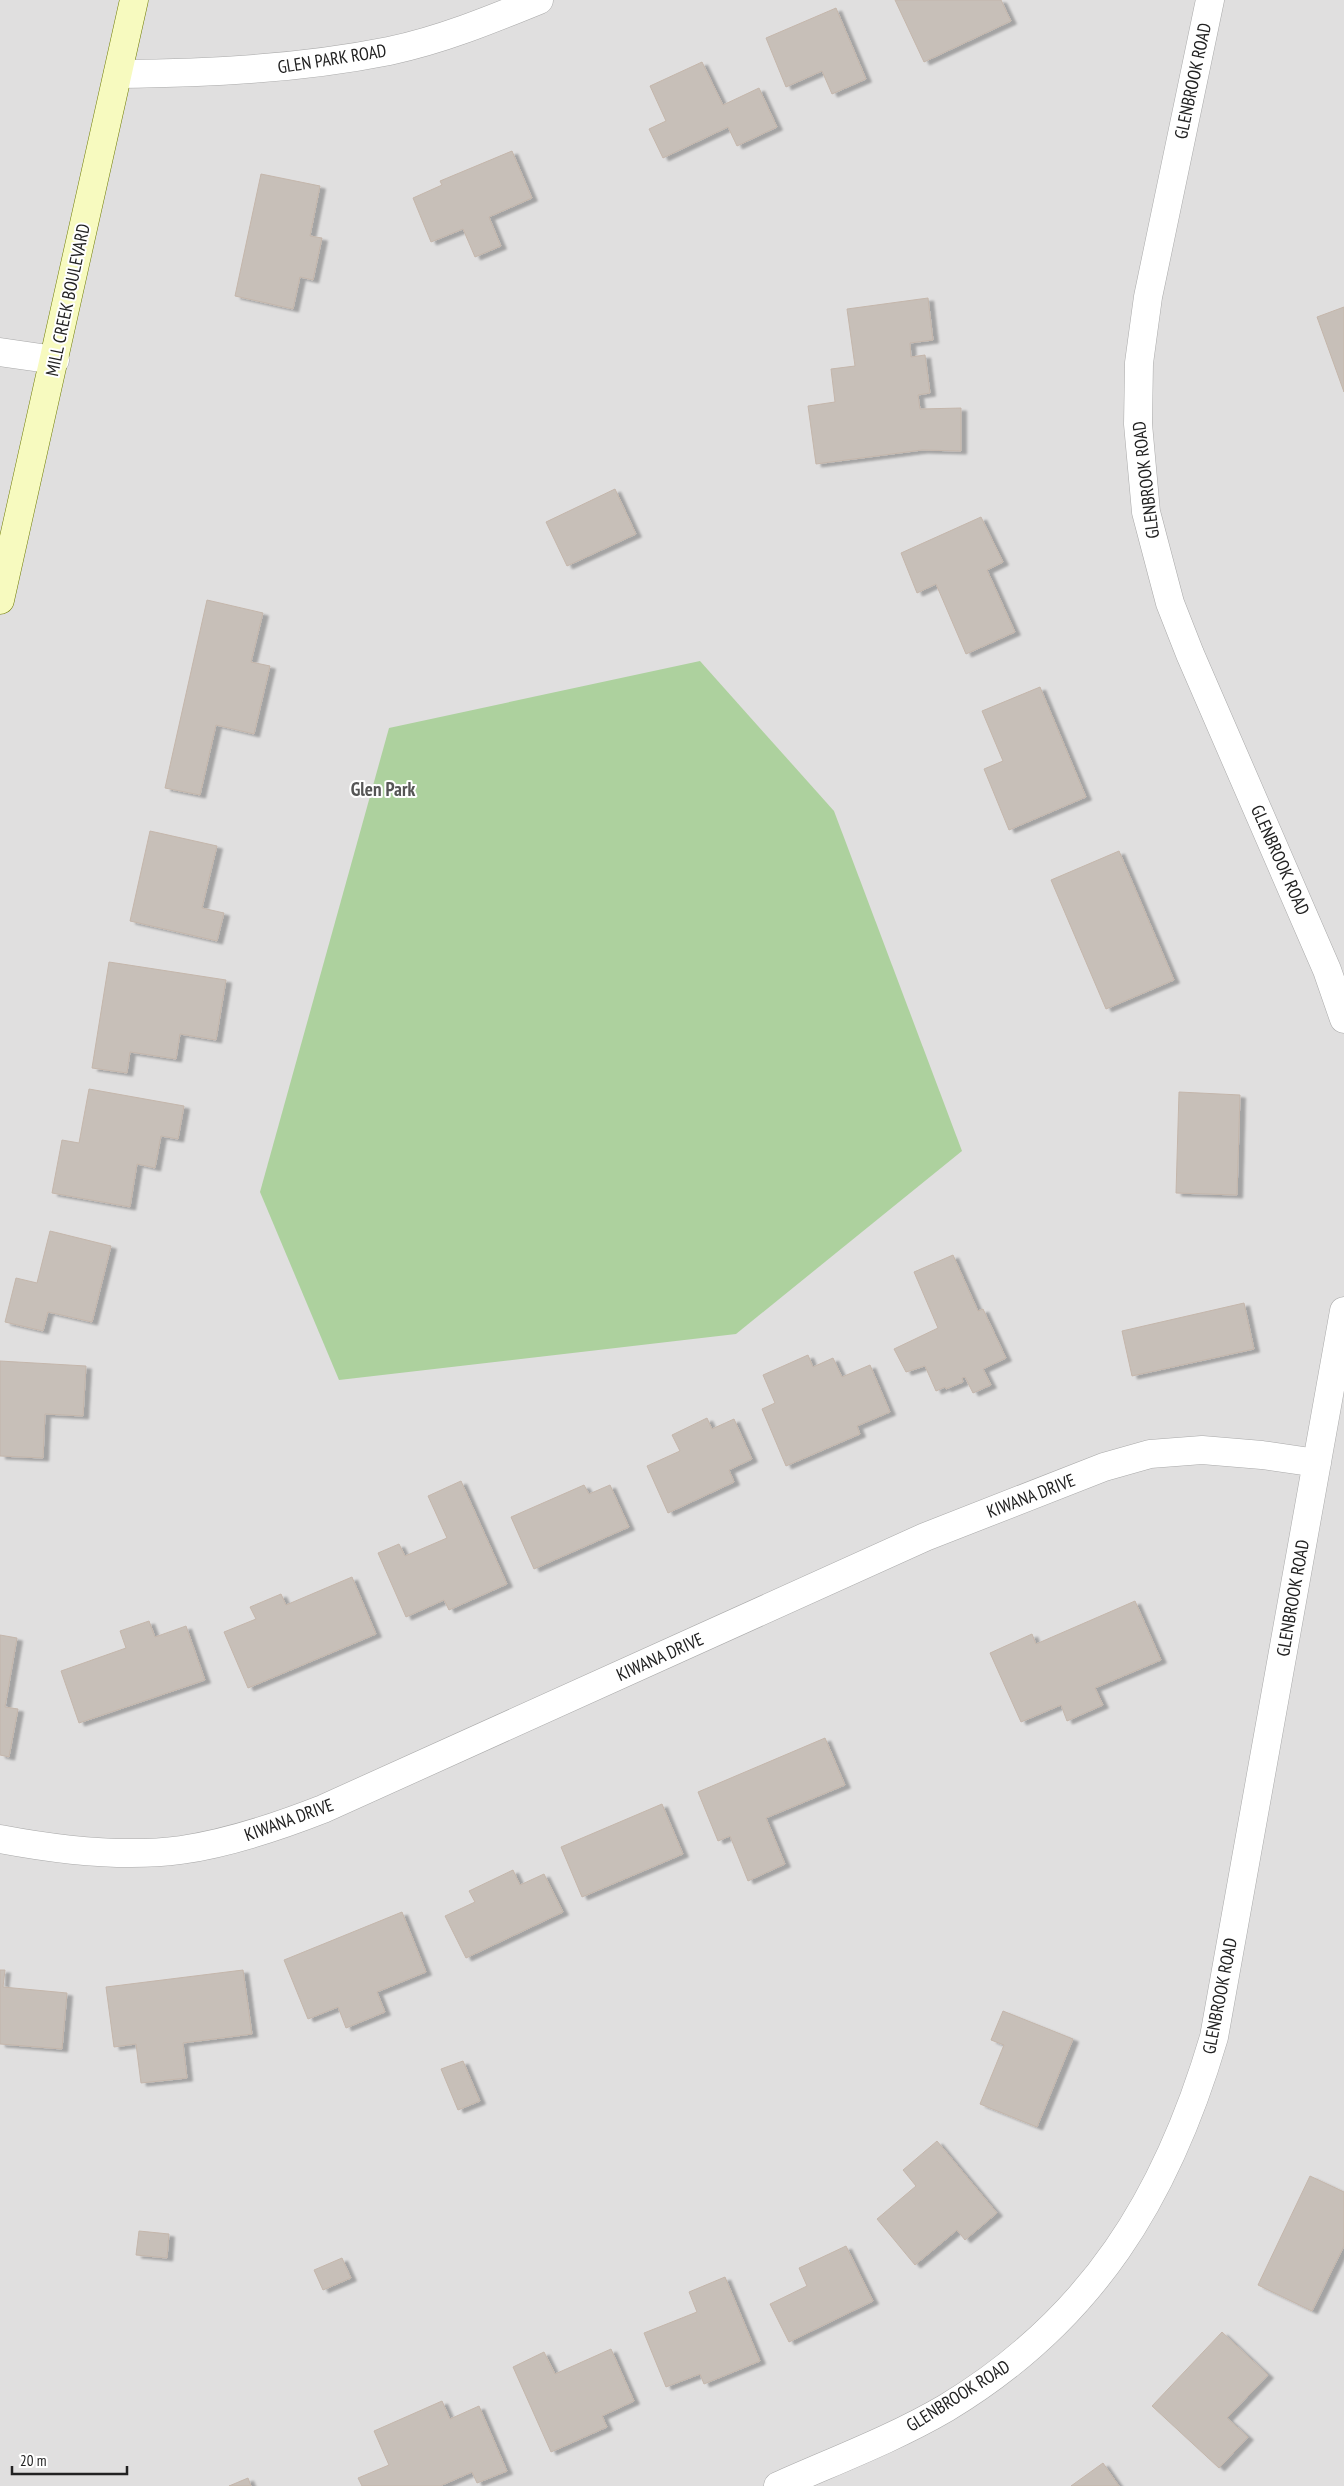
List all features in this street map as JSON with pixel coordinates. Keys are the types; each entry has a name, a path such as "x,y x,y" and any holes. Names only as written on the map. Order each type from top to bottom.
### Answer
{"street":[{"name":"MILL CREEK BOULEVARD","path":"0,600 134,0"},
{"name":"GLEN PARK ROAD","path":"118,74 203,74 303,66 380,52 471,28 539,0"},
{"name":"GLENBROOK ROAD","path":"1210,0 1148,296 1140,354 1138,424 1146,512 1170,603 1328,970 1344,1019"},
{"path":"0,352 55,360"},
{"name":"GLENBROOK ROAD","path":"778,2486 902,2431 945,2408 992,2378 1036,2343 1076,2303 1116,2254 1149,2202 1173,2153 1199,2090 1214,2037 1344,1310"},
{"name":"KIWANA DRIVE","path":"0,1839 37,1846 132,1853 180,1850 223,1842 275,1828 323,1810 925,1537 1104,1467 1150,1454 1202,1450 1262,1455 1318,1463"}],"shaded area":[{"path":"0,0 1344,0 1344,2486 0,2486"}],"green space":[{"path":"700,661 834,811 962,1151 736,1334 339,1380 260,1192 389,728"}],"building":[{"path":"895,0 1001,0 1011,21 924,62"},
{"path":"836,8 866,79 832,94 822,71 786,87 766,38"},
{"path":"702,62 723,105 759,88 777,127 737,146 728,127 663,158 649,129 666,121 650,86"},
{"path":"512,151 532,198 489,217 501,246 475,257 463,229 431,242 413,198 442,185 440,181"},
{"path":"261,174 320,186 310,236 322,238 313,280 300,277 293,309 235,296"},
{"path":"928,298 933,340 910,343 911,357 925,355 930,393 918,395 920,409 961,408 961,451 922,450 816,464 808,406 835,402 831,369 855,366 847,309"},
{"path":"1344,307 1344,392 1317,317"},
{"path":"615,489 636,534 567,566 546,522"},
{"path":"981,517 1003,562 987,570 1015,632 966,654 936,584 917,593 901,553"},
{"path":"207,600 263,613 251,662 270,666 254,734 216,725 200,795 165,788"},
{"path":"1040,687 1086,797 1009,830 984,769 1003,761 982,711"},
{"path":"150,831 217,846 202,908 224,913 217,941 130,921"},
{"path":"1119,851 1174,980 1106,1009 1051,880"},
{"path":"109,962 226,980 216,1040 180,1034 176,1059 130,1052 127,1073 92,1068"},
{"path":"89,1089 184,1106 178,1139 161,1136 155,1168 137,1164 130,1207 52,1193 62,1140 79,1143"},
{"path":"1179,1092 1240,1095 1237,1195 1176,1193"},
{"path":"50,1231 111,1246 92,1322 48,1312 43,1331 5,1322 16,1278 37,1283"},
{"path":"953,1255 978,1311 983,1309 1006,1358 983,1369 991,1385 973,1393 965,1377 962,1378 963,1382 936,1391 925,1366 906,1372 894,1349 938,1328 914,1272"},
{"path":"1244,1303 1254,1349 1132,1376 1122,1331"},
{"path":"808,1355 813,1367 833,1358 842,1377 870,1365 890,1412 857,1426 860,1434 786,1466 762,1409 775,1403 763,1375"},
{"path":"0,1361 86,1366 83,1416 45,1414 43,1458 0,1456"},
{"path":"707,1418 712,1429 734,1419 752,1459 729,1470 734,1482 668,1513 647,1466 680,1451 672,1435"},
{"path":"461,1481 507,1584 449,1610 444,1600 406,1617 378,1553 399,1544 405,1556 447,1538 428,1496"},
{"path":"584,1485 589,1494 610,1485 629,1527 534,1569 511,1517"},
{"path":"352,1577 376,1634 248,1688 224,1632 256,1619 250,1607 281,1594 286,1605"},
{"path":"1135,1601 1161,1660 1095,1688 1103,1705 1067,1721 1061,1705 1021,1722 990,1653 1032,1634 1036,1644"},
{"path":"149,1621 155,1637 186,1626 205,1680 79,1723 61,1671 126,1648 120,1631"},
{"path":"0,1635 17,1638 5,1707 18,1709 9,1757 0,1755"},
{"path":"825,1738 845,1785 766,1818 785,1864 748,1881 730,1836 718,1841 698,1792"},
{"path":"662,1804 683,1854 582,1897 561,1847"},
{"path":"513,1870 520,1885 544,1874 563,1912 466,1958 445,1916 475,1902 469,1891"},
{"path":"402,1912 426,1972 377,1992 385,2012 346,2028 338,2007 308,2019 284,1960"},
{"path":"0,1970 5,1970 3,1987 67,1993 62,2049 0,2044"},
{"path":"243,1970 252,2034 183,2043 187,2078 141,2083 136,2044 114,2047 106,1987"},
{"path":"1003,2011 1073,2039 1037,2127 980,2104 1004,2045 991,2040"},
{"path":"463,2061 480,2101 458,2110 441,2069"},
{"path":"937,2141 997,2213 965,2240 957,2230 915,2265 877,2219 916,2186 903,2170"},
{"path":"1310,2176 1344,2192 1344,2246 1312,2311 1258,2285"},
{"path":"139,2231 169,2234 167,2258 136,2255"},
{"path":"846,2246 873,2301 789,2342 770,2304 807,2286 799,2268"},
{"path":"342,2258 351,2278 323,2290 314,2270"},
{"path":"725,2277 760,2361 704,2384 700,2374 666,2387 644,2333 697,2312 689,2292"},
{"path":"1222,2332 1268,2375 1227,2418 1248,2437 1219,2468 1152,2406"},
{"path":"611,2349 634,2401 602,2416 607,2427 551,2452 513,2367 544,2352 555,2374"},
{"path":"442,2401 450,2419 479,2406 507,2471 477,2483 472,2472 440,2486 362,2486 358,2478 389,2465 374,2431"},
{"path":"1103,2463 1119,2486 1071,2486"},
{"path":"248,2478 251,2486 229,2486"}],"district":[{"name":"Glen Park","path":"383,789"}]}
